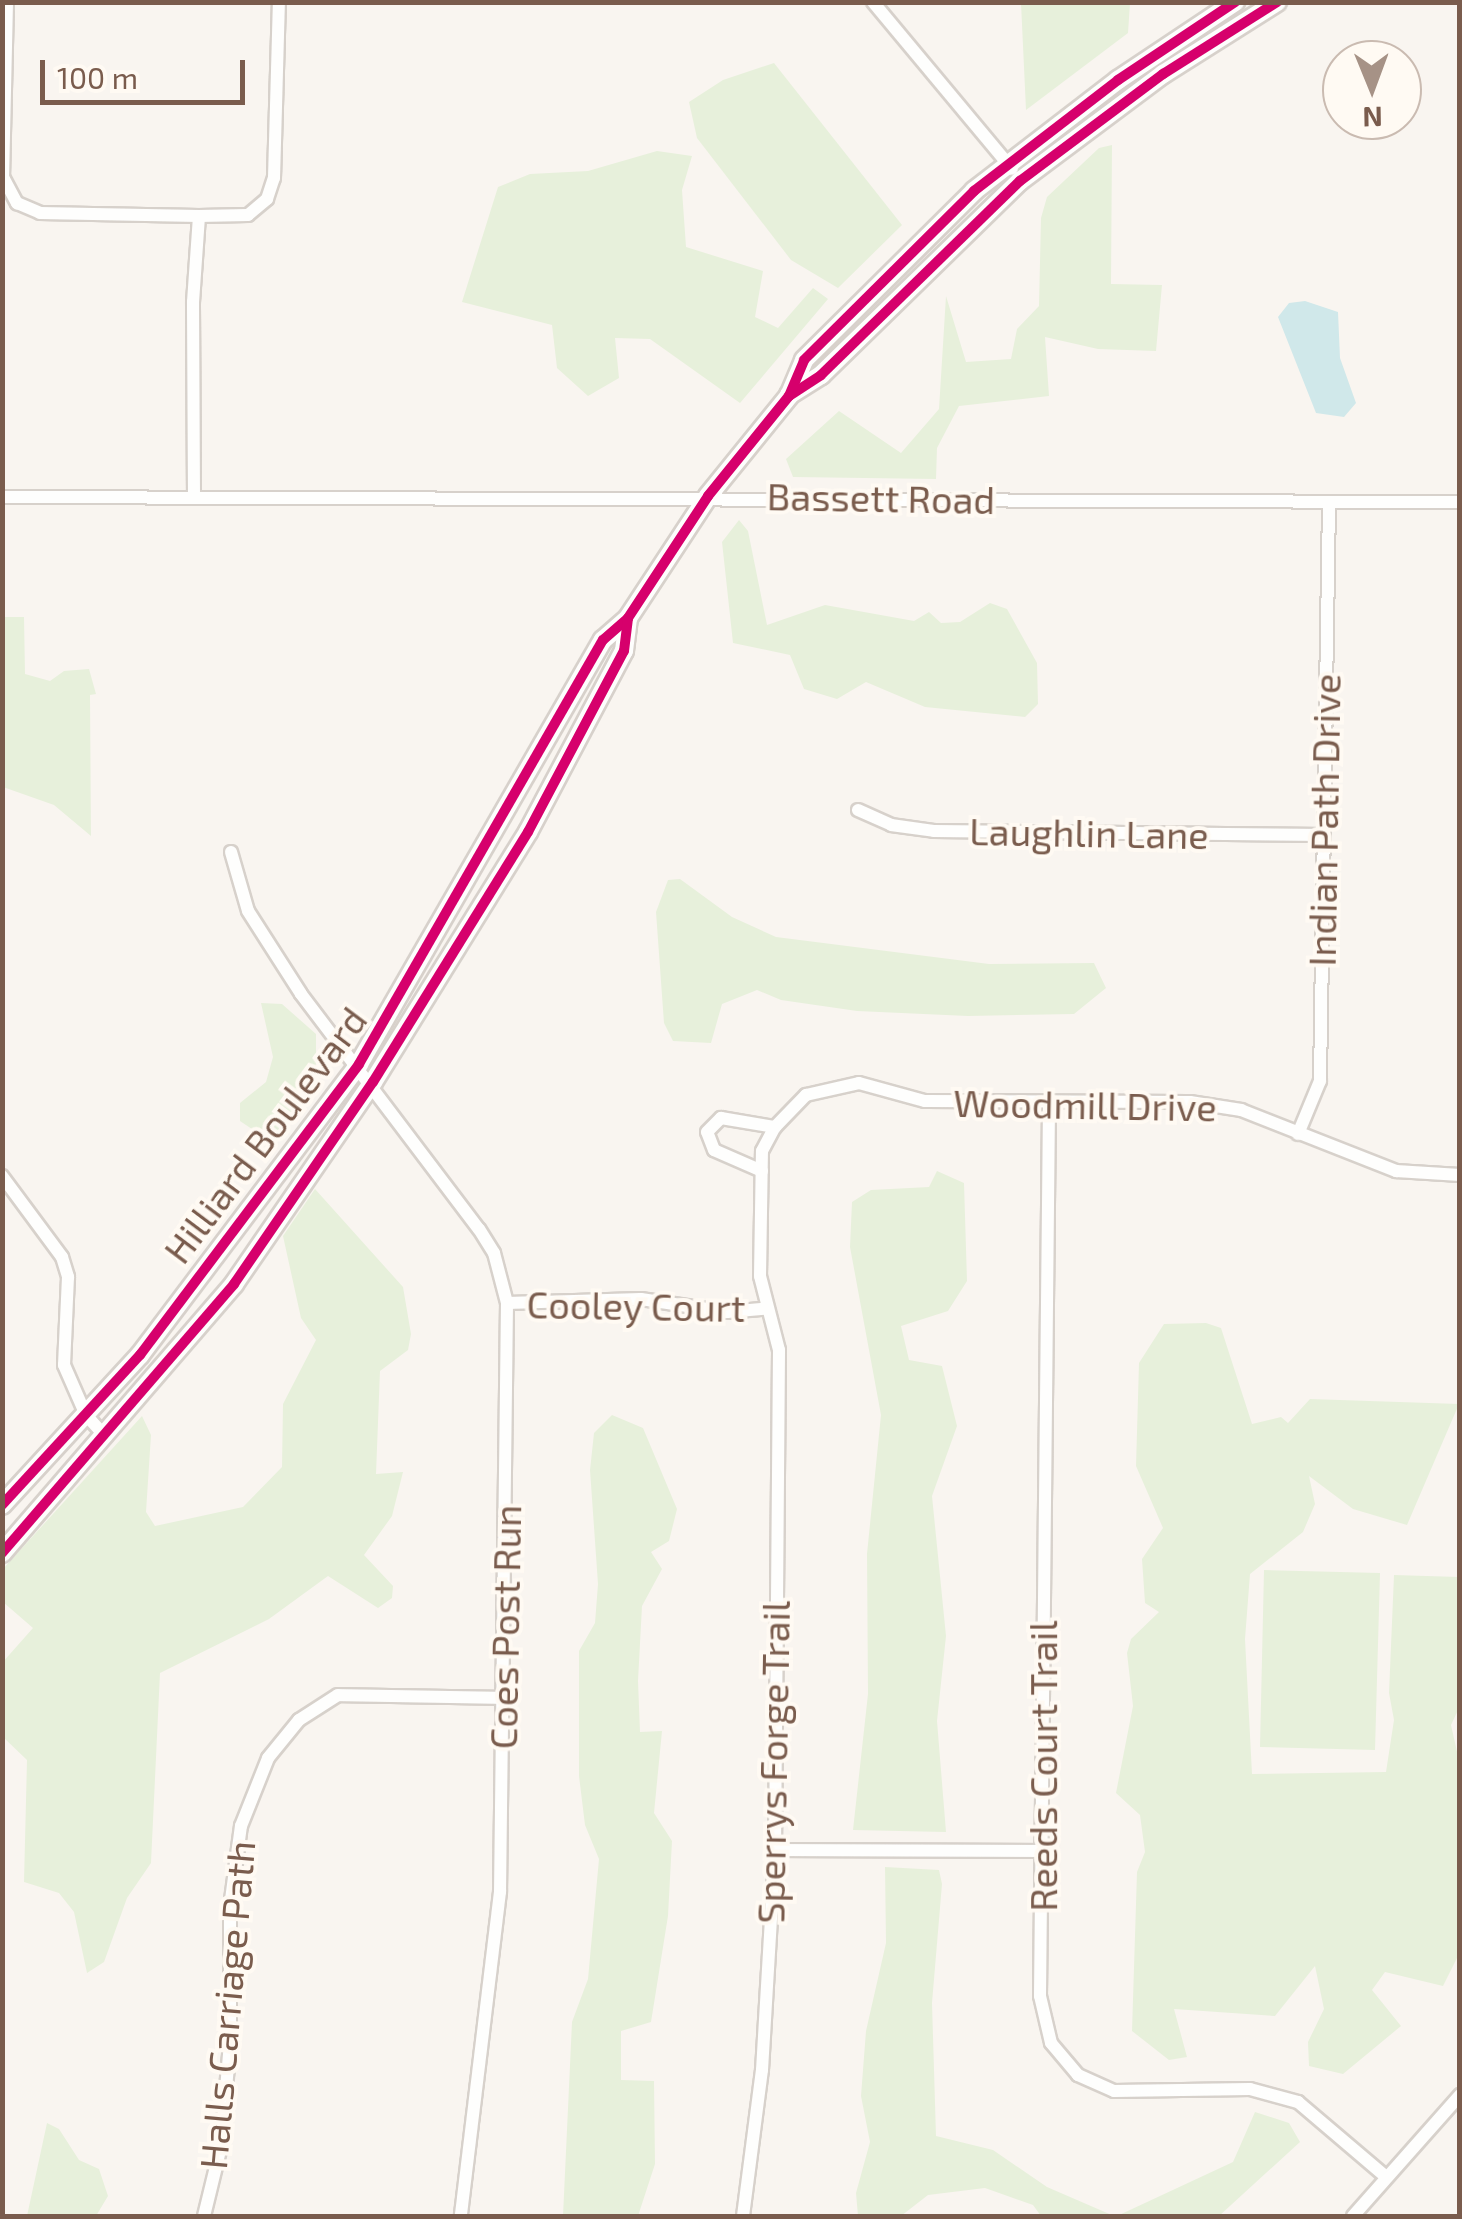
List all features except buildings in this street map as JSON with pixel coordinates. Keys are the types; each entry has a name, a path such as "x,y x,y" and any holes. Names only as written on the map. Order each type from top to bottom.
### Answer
{"main road":[{"name":"Hilliard Boulevard","path":"2,1505 140,1355 367,1074 602,640 628,618 708,496 789,396 804,360 848,312 1008,164 1236,2"},
{"name":"Hilliard Boulevard","path":"789,396 821,375 1020,181 1164,74 1277,2"},
{"name":"Hilliard Boulevard","path":"2,1553 234,1284 367,1074 528,832 624,651 628,618"}],"street":[{"path":"6,2 4,177 17,204 40,213 199,216 248,215 266,199 274,178 279,2"},
{"path":"872,2 1020,181"},
{"path":"194,497 199,216"},
{"name":"Bassett Road","path":"2,497 708,496 1460,502"},
{"name":"Indian Path Drive","path":"1298,1134 1320,1081 1329,502"},
{"name":"Laughlin Lane","path":"858,810 891,825 934,832 1323,835"},
{"name":"Coes Post Run","path":"231,852 248,910 302,994 367,1074 494,1253 507,1303 500,1892 462,2216"},
{"name":"Woodmill Drive","path":"775,1127 806,1095 859,1083 925,1102 1050,1106 1190,1102 1242,1110 1396,1170 1460,1176"},
{"name":"Reeds Court Trail","path":"1050,1106 1040,1996 1051,2042 1078,2075 1114,2091 1250,2088 1298,2102 1386,2177"},
{"path":"762,1170 714,1150 707,1132 721,1118 775,1127"},
{"name":"Sperrys Forge Trail","path":"743,2216 762,2070 774,1850 779,1350 764,1309 762,1152 775,1127"},
{"path":"2,1176 62,1257 68,1277 64,1366 86,1416 103,1434"},
{"name":"Cooley Court","path":"507,1303 641,1299 726,1312 764,1309"},
{"name":"Halls Carriage Path","path":"204,2216 222,2146 230,1906 241,1826 268,1758 299,1720 338,1695 503,1698"},
{"path":"774,1850 1044,1851"},
{"path":"1353,2216 1460,2095"}],"green space":[{"path":"1021,3 1130,3 1128,33 1026,110"},
{"path":"774,63 902,225 838,288 791,260 697,138 689,102 723,80"},
{"path":"1112,145 1111,284 1162,285 1156,351 1098,349 1045,337 1049,396 959,406 937,448 936,479 793,477 786,459 839,411 901,453 939,409 946,296 966,362 1011,359 1017,329 1039,306 1041,218 1047,197 1099,148"},
{"path":"657,151 692,156 682,190 686,247 763,271 755,317 778,328 813,288 828,299 740,403 650,339 615,338 619,378 588,396 557,368 552,325 462,302 498,187 530,174 588,171"},
{"path":"739,520 748,531 767,625 825,605 914,621 929,612 941,623 960,622 990,603 1007,609 1037,663 1038,704 1025,717 925,707 866,682 837,699 804,689 790,655 733,643 722,542"},
{"path":"3,617 24,617 25,674 50,681 64,671 89,669 96,694 90,695 91,836 54,805 3,787"},
{"path":"680,879 732,917 776,937 989,964 1094,963 1106,988 1074,1014 968,1016 857,1011 781,1000 757,990 722,1004 711,1043 673,1041 664,1023 656,912 668,880"},
{"path":"261,1003 282,1004 316,1034 316,1080 271,1142 240,1121 240,1103 266,1082 273,1057"},
{"path":"937,1171 964,1183 967,1281 948,1311 901,1326 909,1360 942,1366 957,1426 932,1496 946,1636 937,1721 946,1832 853,1830 868,1694 867,1554 881,1415 850,1247 852,1202 871,1190 929,1187"},
{"path":"315,1189 403,1287 411,1334 408,1350 380,1371 376,1474 403,1472 392,1516 364,1555 393,1586 392,1598 378,1608 328,1576 269,1619 160,1673 151,1863 127,1898 104,1962 87,1973 74,1912 59,1893 24,1882 27,1760 3,1737 2,1663 33,1628 3,1602 3,1569 142,1416 151,1435 146,1512 155,1526 243,1507 282,1467 283,1404 316,1340 301,1318 283,1236"},
{"path":"1206,1323 1221,1328 1252,1424 1281,1417 1288,1423 1310,1399 1459,1404 1407,1525 1353,1509 1309,1476 1315,1504 1303,1532 1250,1574 1245,1639 1252,1774 1386,1772 1394,1720 1389,1693 1394,1575 1459,1577 1459,1708 1451,1725 1460,1765 1459,1954 1443,1986 1385,1972 1372,1990 1401,2026 1343,2074 1309,2066 1308,2042 1324,2009 1315,1966 1275,2016 1174,2009 1187,2057 1169,2060 1132,2031 1137,1872 1145,1852 1140,1815 1116,1793 1133,1706 1127,1653 1131,1639 1159,1612 1145,1603 1142,1559 1163,1528 1136,1466 1139,1363 1164,1324"},
{"path":"612,1415 643,1428 677,1509 669,1541 651,1552 662,1569 642,1606 638,1681 640,1732 662,1731 654,1813 672,1841 668,1916 651,2022 621,2031 621,2080 654,2081 655,2164 638,2216 563,2216 572,2022 588,1979 599,1859 585,1825 579,1776 579,1651 595,1623 598,1584 590,1470 594,1433"},
{"path":"1264,1570 1380,1573 1375,1750 1260,1747"},
{"path":"885,1867 939,1870 942,1884 932,2003 936,2136 993,2150 1047,2187 1114,2216 1041,2216 1033,2205 985,2188 928,2195 901,2216 858,2216 856,2193 870,2142 861,2096 866,2031 886,1943"},
{"path":"1255,2112 1289,2123 1300,2142 1219,2216 1117,2216 1233,2162"},
{"path":"47,2123 59,2129 79,2160 99,2169 108,2196 96,2216 27,2216"}],"water":[{"path":"1305,301 1338,312 1340,358 1356,403 1344,417 1316,413 1278,317 1289,303"}],"cycle path":[{"path":"2,1505 140,1355 359,1064 603,640 628,618 708,496 789,396 804,360 974,191 1118,80 1235,2"},
{"path":"789,396 821,375 1020,181 1163,74 1277,2"},
{"path":"2,1553 234,1284 373,1082 528,832 624,651 628,618"}]}
